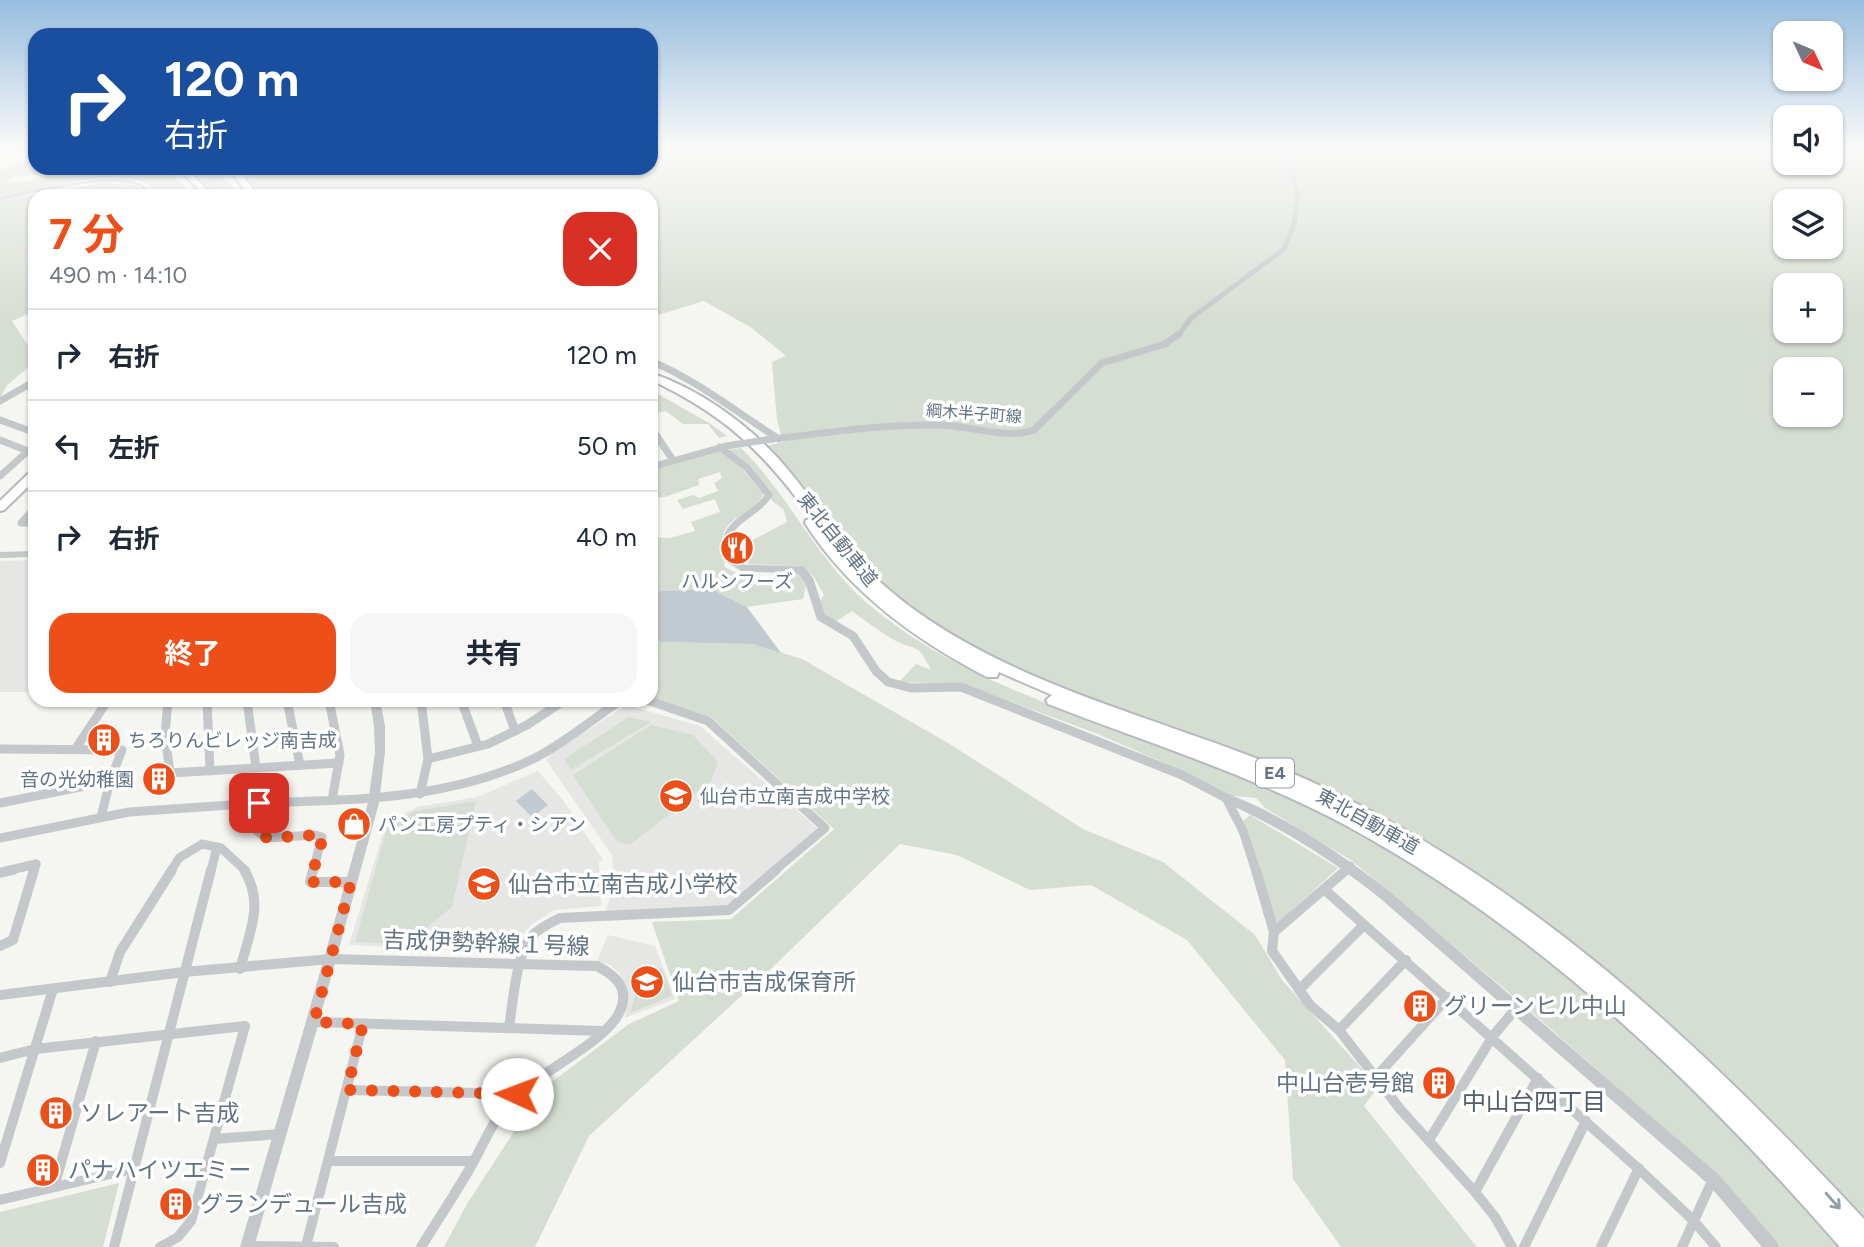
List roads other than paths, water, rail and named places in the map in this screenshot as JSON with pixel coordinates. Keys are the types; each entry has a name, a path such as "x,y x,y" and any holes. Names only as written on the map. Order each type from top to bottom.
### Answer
{"highway":[{"name":"東北自動車道","path":"658,380 702,402 746,433 781,470 863,574 887,597 944,637 1030,680 1226,754 1321,794 1396,833 1524,917 1597,972 1706,1068 1864,1235"},
{"name":"東北自動車道","path":"658,388 709,416 741,440 769,468 842,566 863,588 934,642 963,659 1036,693 1220,762 1328,809 1414,857 1521,927 1596,986 1693,1073 1796,1179 1854,1247"}],"main road":[{"path":"0,498 28,474"},
{"path":"0,507 28,481"}],"street":[{"name":"綱木半子町線","path":"776,439 893,424 963,425 1021,434 1034,430 1102,363 1165,344 1177,337 1190,319 1284,249 1294,225 1297,205"},
{"path":"658,364 706,388 719,401 776,439"},
{"path":"0,401 28,386"},
{"path":"0,419 28,430"},
{"path":"0,426 28,431"},
{"path":"658,438 672,459"},
{"path":"658,464 723,447 776,439"},
{"path":"0,440 28,451 1,473"},
{"path":"723,447 761,483 769,495 734,523 725,552 728,559 743,568 801,570 811,579 818,613 826,621 853,636 876,671 888,682 903,687 961,687 1182,775 1289,827 1350,866 1517,1007 1713,1179 1772,1247"},
{"path":"0,548 28,548"},
{"path":"0,555 28,554"},
{"path":"509,1027 523,950 532,936 560,918 729,911 825,828 708,721 658,704"},
{"path":"76,748 103,707"},
{"path":"167,707 165,735 170,773 339,763"},
{"path":"207,707 211,771"},
{"path":"248,707 256,768"},
{"path":"289,707 300,765"},
{"path":"331,707 339,746 339,763 332,800"},
{"path":"334,1247 247,1246 314,1022 374,798 382,743 376,707"},
{"path":"420,794 428,759 422,707"},
{"path":"464,707 478,746"},
{"path":"506,707 515,731"},
{"path":"428,759 478,746 515,731 546,707"},
{"path":"0,838 129,812 374,798 459,787 515,767 542,753 611,707"},
{"path":"0,749 122,750 110,781 101,817"},
{"path":"0,803 110,781"},
{"path":"1226,798 1242,831 1274,932 1272,951 1310,1005 1339,1030 1475,1192 1495,1217 1512,1247"},
{"path":"259,803 251,826 267,838 315,835 323,837 310,882 351,882"},
{"path":"110,982 120,952 179,858 205,843 217,847 244,869 256,899 240,969"},
{"path":"114,1247 217,847"},
{"path":"0,873 36,864 13,940 0,946"},
{"path":"1274,932 1350,866"},
{"path":"1325,890 1639,1168 1693,1220 1716,1247"},
{"path":"1299,990 1364,925"},
{"name":"吉成伊勢幹線１号線","path":"0,995 184,972 331,959 597,966 610,972 622,982 625,994 621,1012 614,1024 517,1094 494,1122 474,1161 421,1247"},
{"path":"1339,1030 1406,960"},
{"path":"0,1163 53,989"},
{"path":"1376,1077 1448,998"},
{"path":"1429,1140 1493,1036 1517,1007"},
{"path":"314,1022 603,1031"},
{"path":"306,1246 363,1024"},
{"path":"0,1058 35,1049 96,1041 245,1026 191,1221 183,1233 170,1244 160,1247"},
{"path":"54,1186 96,1041"},
{"path":"1475,1192 1538,1078"},
{"path":"347,1090 517,1094"},
{"path":"1524,1247 1586,1121"},
{"path":"215,1139 281,1134"},
{"path":"329,1161 474,1161"},
{"path":"1601,1247 1639,1168"},
{"path":"0,1199 132,1169"},
{"path":"1682,1247 1713,1179"}],"place":[{"name":"ハルンフーズ","path":"737,548"},
{"name":"ちろりんビレッジ南吉成","path":"104,740"},
{"name":"音の光幼稚園","path":"159,779"},
{"name":"仙台市立南吉成中学校","path":"676,796"},
{"name":"パン工房プティ・シアン","path":"354,824"},
{"name":"仙台市立南吉成小学校","path":"484,884"},
{"name":"仙台市吉成保育所","path":"647,982"},
{"name":"グリーンヒル中山","path":"1420,1006"},
{"name":"中山台壱号館","path":"1439,1083"},
{"name":"ソレアート吉成","path":"56,1113"},
{"name":"パナハイツエミー","path":"43,1170"},
{"name":"グランデュール吉成","path":"176,1204"}],"district":[{"name":"中山台四丁目","path":"1534,1102"}]}
